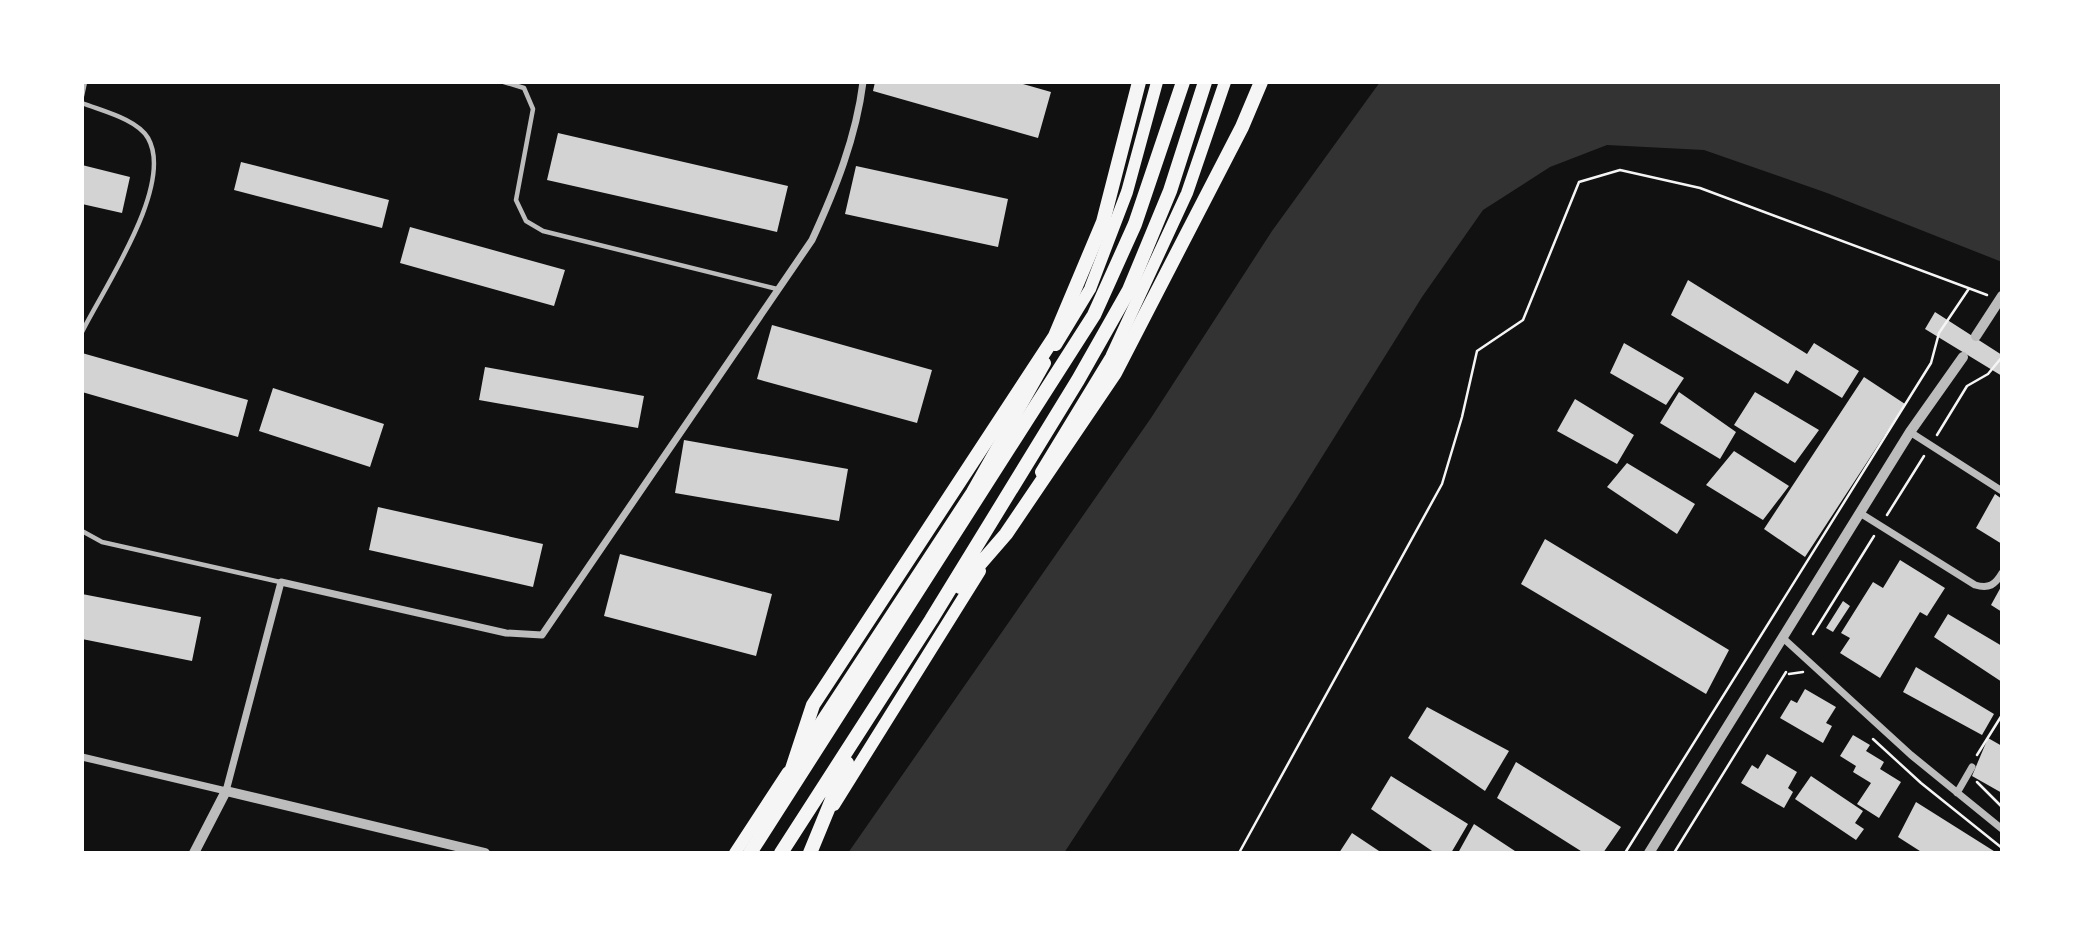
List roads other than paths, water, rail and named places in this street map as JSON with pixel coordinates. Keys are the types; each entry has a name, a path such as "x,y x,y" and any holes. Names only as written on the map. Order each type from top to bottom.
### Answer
{"highway":[{"path":"737,853 780,806 813,705 1055,335 1103,222 1139,82"},
{"path":"750,853 1094,315 1135,224 1183,82"},
{"path":"780,853 931,620 1078,380 1129,290 1170,191 1205,82"},
{"path":"931,620 1006,534 1115,373 1242,127 1261,82"},
{"path":"810,853 859,734"}],"main road":[{"path":"737,853 972,492 1013,415 1090,289 1128,192 1157,82"},
{"path":"804,853 911,685 1111,356 1187,193 1225,82"}],"street":[{"path":"194,853 226,791 281,582 506,633 542,635 812,240 832,196 858,118 863,82"},
{"path":"1976,336 1997,297"},
{"path":"1649,853 1910,432 1963,357"},
{"path":"1910,432 2002,491"},
{"path":"1860,513 1975,585 1985,588 1996,583 2002,573"},
{"path":"1783,638 1911,755 2002,829"},
{"path":"82,757 485,853"},
{"path":"1957,793 1971,770"}],"lane":[{"path":"82,96 85,82"},
{"path":"504,82 524,88 533,109 516,200 526,221 543,231 778,290"},
{"path":"82,103 125,120 147,136 155,157 140,225 82,332"},
{"path":"82,531 103,542 281,582"}]}
